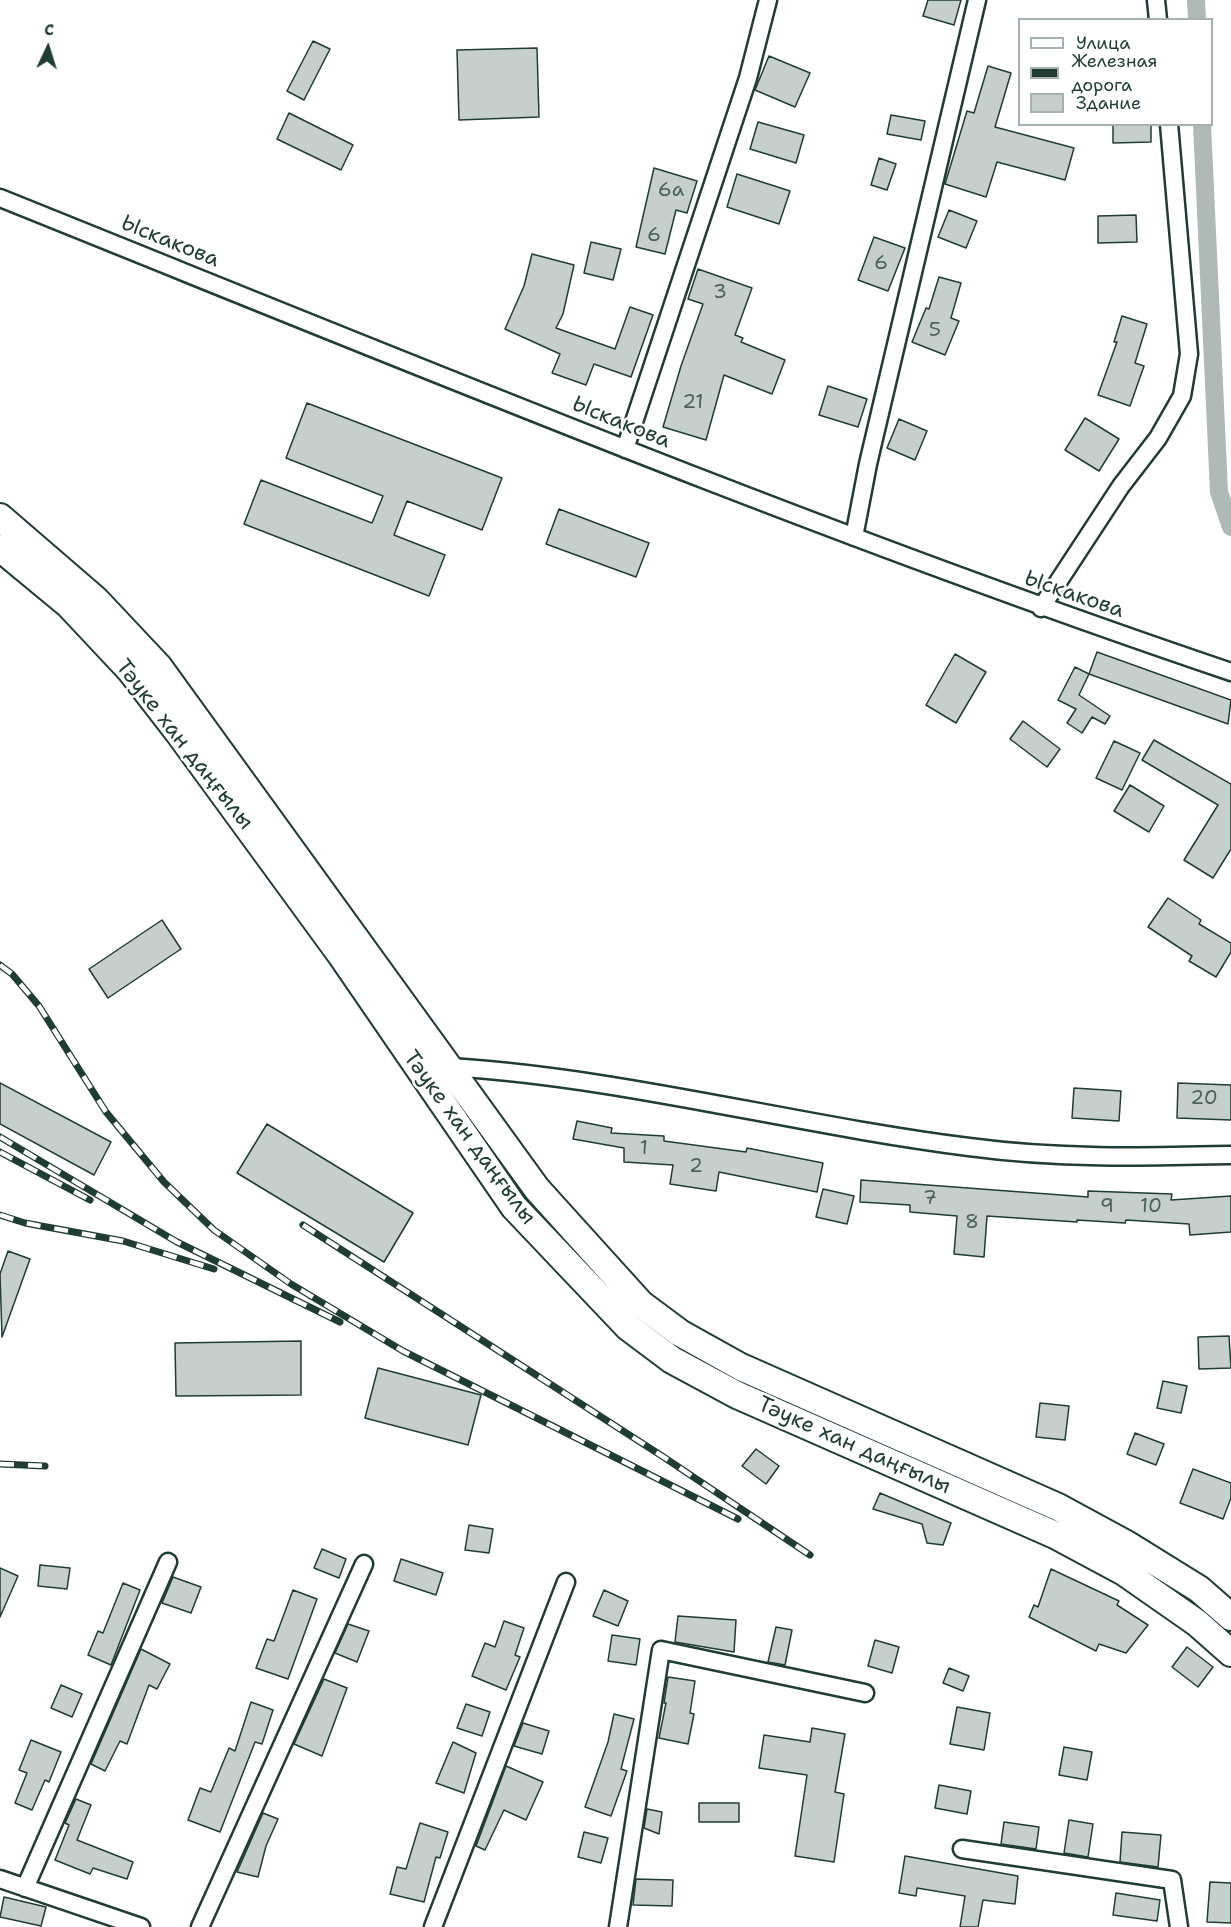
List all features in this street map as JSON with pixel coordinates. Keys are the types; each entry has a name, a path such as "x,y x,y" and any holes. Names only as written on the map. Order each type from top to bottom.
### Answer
{"main road":[{"name":"Тәуке хан даңғылы","path":"0,517 95,599 159,667 350,949 514,1207 628,1327 672,1360 737,1395 1055,1535 1124,1572 1197,1623 1231,1653"},
{"name":"Тәуке хан даңғылы","path":"0,548 69,605 130,670 350,949 450,1067 537,1189 641,1304 680,1333 741,1367 1058,1507 1128,1545 1199,1589 1231,1617"},
{"path":"514,1207 537,1189"}],"street":[{"path":"625,449 748,78 768,0"},
{"path":"854,537 868,464 977,0"},
{"path":"1156,0 1158,18"},
{"path":"1041,608 1121,486 1158,438 1182,396 1189,354 1169,126"},
{"name":"Ыскакова","path":"0,198 625,449 1041,608 1231,672"},
{"path":"450,1067 526,1072 969,1147 1089,1158 1231,1155"},
{"path":"25,1888 168,1562"},
{"path":"200,1927 364,1564"},
{"path":"433,1927 566,1582"},
{"path":"618,1927 661,1650 865,1693"},
{"path":"962,1849 1172,1880 1179,1927"},
{"path":"0,1879 141,1927"}],"building":[{"path":"928,0 961,0 954,25 923,16"},
{"path":"313,41 330,49 304,100 287,91"},
{"path":"537,48 539,117 459,120 457,50"},
{"path":"769,56 810,73 795,107 755,90"},
{"path":"988,66 1011,73 995,127 1074,148 1065,180 997,162 986,197 945,184 967,111 974,113"},
{"path":"289,113 353,145 341,170 277,139"},
{"path":"891,115 925,121 921,140 887,134"},
{"path":"758,122 804,135 796,163 750,149"},
{"path":"1113,126 1151,126 1151,142 1113,143"},
{"path":"879,158 896,164 887,190 871,185"},
{"path":"654,168 697,181 687,213 676,210 665,254 636,247"},
{"path":"737,174 790,191 779,224 727,207"},
{"path":"949,210 977,221 966,248 938,237"},
{"path":"1136,215 1137,242 1098,243 1098,216"},
{"path":"874,237 905,248 888,291 858,280"},
{"path":"591,242 621,249 613,280 584,273"},
{"path":"532,254 574,265 563,314 556,328 615,349 630,307 653,315 631,377 594,364 586,385 552,373 560,354 505,329 524,286"},
{"path":"698,269 752,288 735,335 743,338 741,342 785,360 772,394 724,375 706,440 663,427 703,304 688,299"},
{"path":"939,277 961,283 951,318 959,321 945,355 912,342 926,308 929,309"},
{"path":"1122,316 1147,324 1135,363 1144,366 1130,406 1098,395 1117,342 1114,342"},
{"path":"828,386 867,399 858,427 819,415"},
{"path":"307,403 502,478 482,530 407,501 394,535 445,555 429,596 244,524 261,480 372,523 383,496 286,458"},
{"path":"1085,418 1119,439 1099,471 1065,450"},
{"path":"899,419 927,431 915,460 887,448"},
{"path":"559,509 649,543 636,577 546,544"},
{"path":"1097,652 1231,700 1228,724 1089,674"},
{"path":"955,654 986,672 956,723 926,705"},
{"path":"1075,667 1089,674 1079,695 1110,716 1105,724 1092,717 1082,733 1067,723 1076,709 1058,700"},
{"path":"1023,721 1060,749 1047,767 1010,739"},
{"path":"1154,740 1231,784 1231,849 1213,878 1184,860 1218,805 1142,760"},
{"path":"1114,741 1140,753 1122,790 1096,778"},
{"path":"1130,785 1164,806 1149,832 1114,811"},
{"path":"1168,898 1201,920 1199,924 1231,943 1231,952 1216,977 1189,961 1192,956 1148,927"},
{"path":"162,920 181,949 108,998 89,969"},
{"path":"0,1083 111,1142 94,1175 0,1124"},
{"path":"1178,1083 1231,1085 1231,1120 1177,1118"},
{"path":"1074,1088 1121,1091 1119,1121 1072,1118"},
{"path":"577,1121 612,1128 611,1133 664,1136 664,1141 746,1152 747,1148 823,1163 817,1192 719,1172 716,1191 670,1184 673,1165 624,1162 624,1148 573,1139"},
{"path":"267,1124 413,1213 384,1262 237,1173"},
{"path":"861,1180 1088,1197 1088,1191 1172,1194 1171,1200 1231,1196 1231,1232 1190,1235 1189,1224 1126,1220 1125,1223 1077,1220 1077,1222 987,1216 984,1257 954,1254 957,1216 910,1212 910,1205 860,1202"},
{"path":"823,1189 854,1196 847,1224 816,1217"},
{"path":"8,1251 30,1259 2,1337 0,1274"},
{"path":"1229,1336 1231,1368 1199,1369 1198,1337"},
{"path":"301,1341 301,1395 176,1396 175,1343"},
{"path":"378,1368 481,1395 468,1445 365,1418"},
{"path":"1163,1381 1187,1386 1181,1413 1157,1408"},
{"path":"1040,1403 1069,1406 1065,1440 1036,1437"},
{"path":"1135,1433 1164,1444 1156,1465 1127,1454"},
{"path":"756,1449 779,1466 766,1484 742,1466"},
{"path":"1193,1469 1231,1483 1231,1498 1223,1519 1180,1503"},
{"path":"880,1493 951,1523 943,1545 927,1543 922,1524 873,1509"},
{"path":"469,1525 493,1529 489,1553 465,1550"},
{"path":"322,1549 346,1559 339,1578 314,1568"},
{"path":"401,1559 443,1573 436,1595 394,1581"},
{"path":"40,1565 70,1568 67,1589 38,1586"},
{"path":"0,1568 18,1576 0,1617"},
{"path":"1051,1569 1119,1601 1117,1605 1148,1625 1126,1653 1099,1644 1096,1651 1029,1617 1034,1605 1038,1607"},
{"path":"173,1577 201,1587 191,1613 162,1603"},
{"path":"123,1583 140,1590 111,1665 88,1655 98,1631 103,1633"},
{"path":"293,1590 317,1599 288,1679 256,1668 267,1639 274,1641"},
{"path":"604,1590 628,1601 618,1626 593,1616"},
{"path":"678,1616 736,1620 734,1652 675,1642"},
{"path":"504,1621 524,1628 515,1655 520,1657 506,1690 472,1676 485,1643 495,1647"},
{"path":"348,1624 369,1631 357,1662 335,1653"},
{"path":"776,1627 792,1630 785,1665 768,1662"},
{"path":"612,1635 640,1639 636,1665 608,1661"},
{"path":"875,1640 899,1647 892,1673 868,1666"},
{"path":"1187,1647 1213,1667 1198,1687 1172,1667"},
{"path":"141,1649 170,1664 157,1689 149,1685 127,1744 120,1741 105,1771 91,1764"},
{"path":"949,1668 969,1676 963,1691 943,1683"},
{"path":"668,1677 695,1681 690,1713 694,1714 688,1744 659,1738 666,1703 664,1703"},
{"path":"324,1679 347,1688 322,1756 294,1744"},
{"path":"61,1685 82,1694 72,1717 51,1708"},
{"path":"251,1702 273,1710 262,1744 255,1742 220,1832 188,1820 200,1788 211,1792 229,1748 235,1751"},
{"path":"466,1704 490,1712 482,1736 457,1728"},
{"path":"957,1707 990,1713 984,1750 950,1744"},
{"path":"614,1714 634,1719 621,1769 627,1771 611,1816 585,1807 608,1742"},
{"path":"523,1723 549,1731 542,1754 514,1746"},
{"path":"812,1728 845,1734 835,1792 844,1794 834,1862 795,1856 807,1775 759,1768 764,1735 810,1742"},
{"path":"31,1740 61,1752 49,1782 45,1780 32,1810 15,1803 27,1773 19,1770"},
{"path":"453,1742 476,1753 464,1793 436,1783"},
{"path":"1064,1747 1092,1752 1087,1780 1059,1775"},
{"path":"506,1766 543,1782 526,1820 504,1810 485,1850 476,1846"},
{"path":"939,1785 971,1791 967,1814 935,1808"},
{"path":"76,1799 91,1805 77,1840 133,1862 127,1879 93,1868 90,1874 55,1860 69,1825 65,1823"},
{"path":"699,1803 739,1803 739,1822 699,1822"},
{"path":"647,1809 662,1812 659,1834 644,1828"},
{"path":"263,1813 278,1819 266,1846 258,1877 237,1872"},
{"path":"1069,1820 1093,1824 1088,1857 1064,1853"},
{"path":"1004,1822 1039,1827 1036,1849 1001,1844"},
{"path":"420,1823 448,1832 440,1858 436,1857 424,1902 390,1894 397,1867 406,1869"},
{"path":"584,1832 608,1838 601,1863 578,1857"},
{"path":"1122,1832 1161,1835 1158,1867 1120,1862"},
{"path":"905,1856 1018,1876 1015,1904 983,1900 978,1927 960,1927 965,1896 917,1888 916,1896 899,1893"},
{"path":"636,1879 673,1880 672,1906 633,1905"},
{"path":"1210,1882 1231,1883 1231,1923 1207,1922"},
{"path":"1116,1893 1160,1900 1157,1921 1113,1915"},
{"path":"4,1897 46,1907 41,1926 0,1917"}],"waterway":[{"path":"1196,0 1197,18"},
{"path":"1202,126 1219,492 1231,527"}],"railway":[{"path":"0,965 12,974 39,1006 106,1112 164,1182 214,1230 291,1284 403,1351 738,1519"},
{"path":"0,1137 177,1242 340,1322"},
{"path":"0,1152 90,1200"},
{"path":"0,1215 25,1223 123,1241 214,1269"},
{"path":"303,1225 662,1456 810,1555"},
{"path":"0,1464 45,1466"}]}
